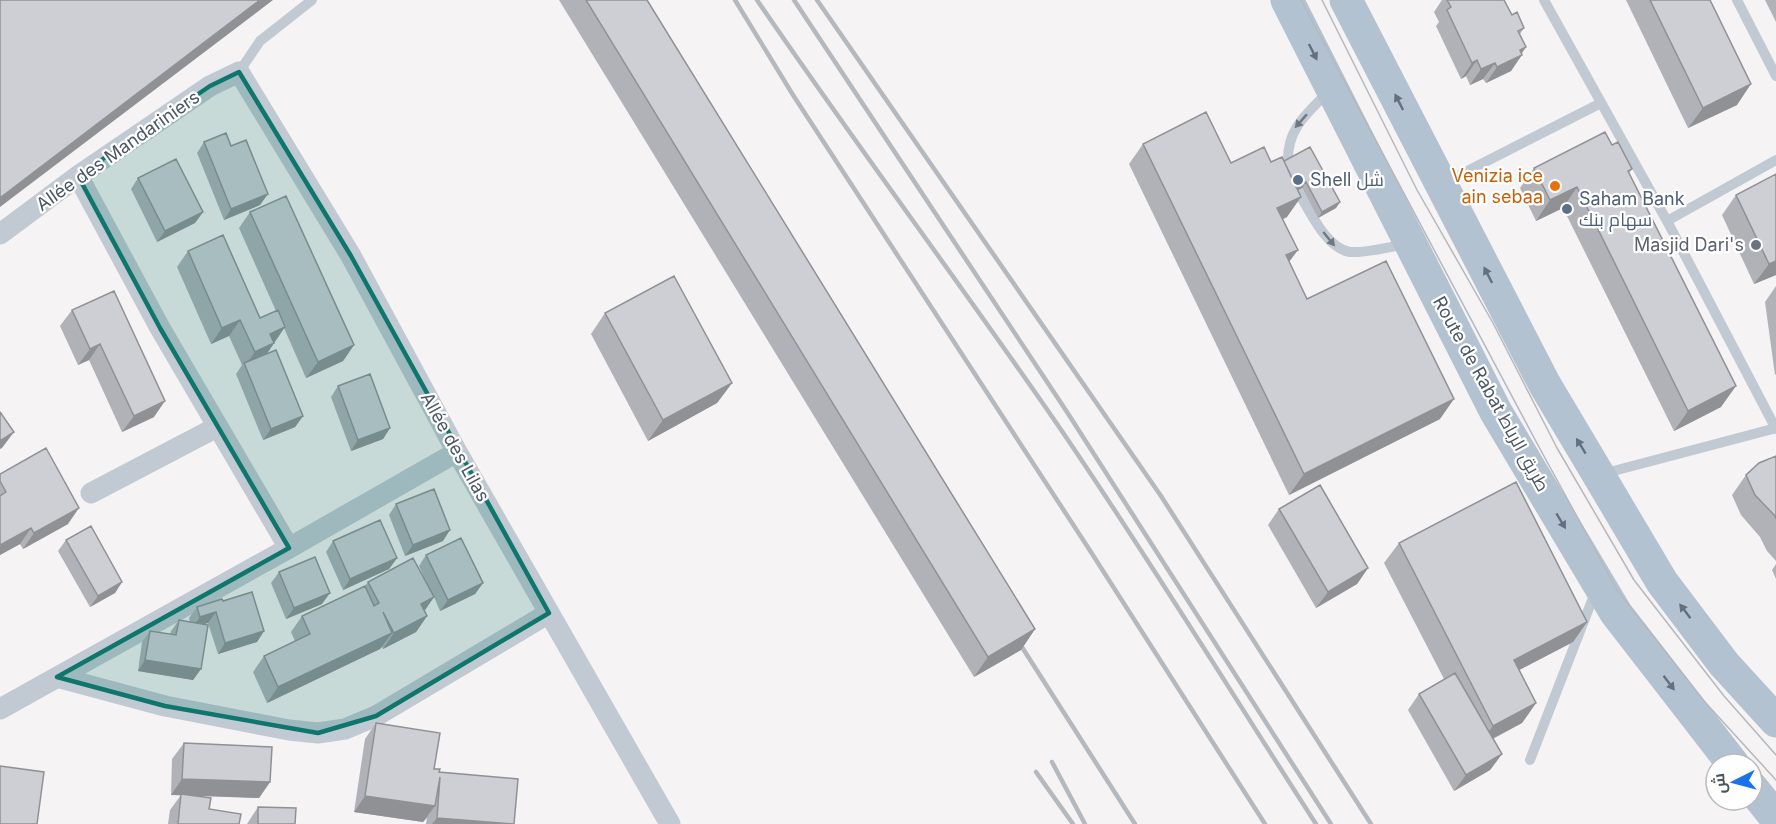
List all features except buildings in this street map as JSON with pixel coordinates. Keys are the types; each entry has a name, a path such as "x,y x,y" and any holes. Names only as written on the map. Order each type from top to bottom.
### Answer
{"main road":[{"name":"Route de Rabat طريق الرباط","path":"1287,0 1496,412 1616,613 1724,752"},
{"path":"1346,0 1545,385 1662,582 1724,664 1773,712"},
{"path":"1764,803 1776,818"}],"street":[{"name":"Allée des Mandariniers","path":"0,234 78,176 210,86 239,72"},
{"name":"Allée des Lilas","path":"239,72 351,256 457,452 670,824"},
{"path":"78,176 160,328 290,548"},
{"path":"91,493 217,427"},
{"path":"0,709 290,548 457,452"},
{"path":"57,677 165,706 289,730 318,733 345,729 376,716 549,613"}],"lane":[{"path":"239,72 260,40 312,0"},
{"path":"1544,0 1667,221 1776,429 1598,474"},
{"path":"1737,0 1776,76"},
{"path":"1288,162 1290,140 1295,127 1331,89"},
{"path":"1442,184 1601,103"},
{"path":"1667,221 1776,160"},
{"path":"1297,190 1327,239 1342,250 1359,252 1410,244"},
{"path":"1530,760 1599,584"}],"highlighted area":[{"path":"239,72 351,256 549,613 376,716 318,733 165,706 57,677 289,548 160,328 78,176 210,86"}],"tram line":[{"path":"1301,0 1617,590 1704,701 1776,780"},
{"path":"1322,0 1417,190 1493,323 1557,448 1634,580 1724,696 1776,755"}],"railway":[{"path":"735,0 793,95 1265,824"},
{"path":"757,0 1055,421 1154,570 1316,824"},
{"path":"794,0 1067,412 1331,824"},
{"path":"817,0 1161,496 1371,824"},
{"path":"1013,633 1135,824"},
{"path":"1052,762 1085,824"},
{"path":"1036,772 1073,824"}],"place":[{"name":"Shell شل","path":"1298,180"},
{"name":"Venizia ice ain sebaa","path":"1555,186"},
{"name":"Saham Bank سهام بنك","path":"1567,209"},
{"name":"Masjid Dari's","path":"1756,245"}]}
